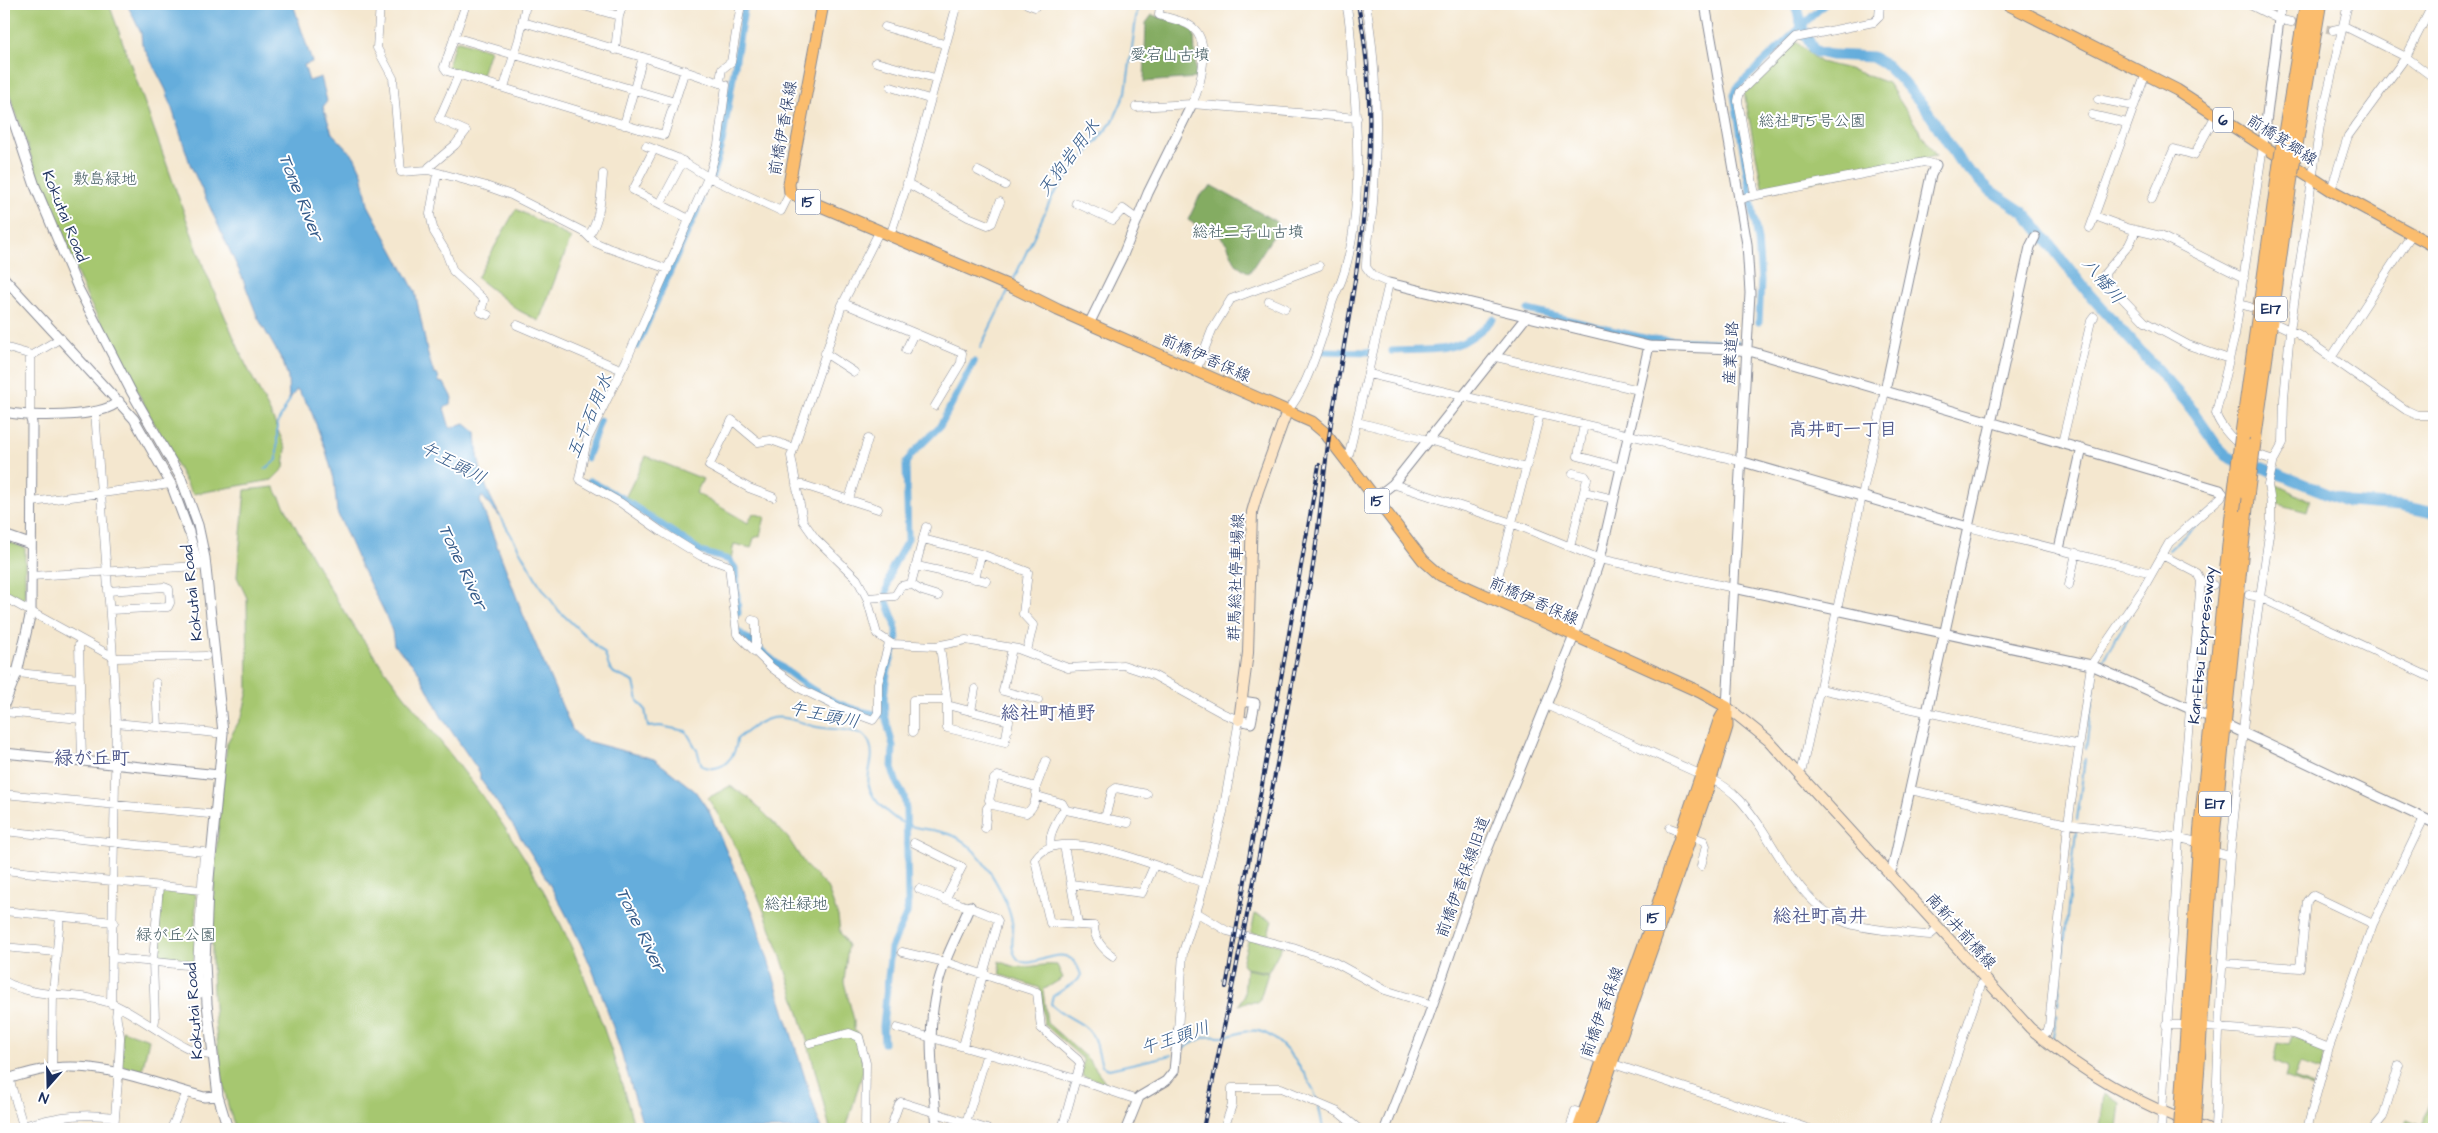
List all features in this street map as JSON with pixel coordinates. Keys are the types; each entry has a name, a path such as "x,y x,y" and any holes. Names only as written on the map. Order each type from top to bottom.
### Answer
{"highway":[{"path":"2288,151 2307,4"},
{"path":"2288,151 2319,4"},
{"name":"Kan-Etsu Expressway","path":"2190,1119 2202,830 2233,510 2248,442 2288,151"},
{"name":"Kan-Etsu Expressway","path":"2181,1129 2190,1119 2213,831 2247,493 2248,442"}],"main road":[{"name":"前橋伊香保線","path":"823,4 789,184 790,193 1009,286 1319,427 1436,572 1446,580 1700,692 1727,707 1719,721 1707,777 1607,1062 1589,1129"},
{"name":"前橋箕郷線","path":"2007,4 2146,72 2216,115 2313,180 2434,246"},
{"name":"群馬総社停車場線","path":"1239,720 1248,653 1251,519 1258,491 1287,411"},
{"name":"南新井前橋線","path":"1727,707 1761,734 1985,980 2040,1036 2098,1079 2162,1112 2207,1129"},
{"name":"前橋伊香保線","path":"1578,1129 1607,1062"}],"street":[{"path":"380,4 377,48 393,78 400,170 402,173 428,170 510,195 588,235 594,242 668,269"},
{"path":"466,4 444,67 447,70 624,124 662,135 685,70"},
{"path":"504,87 523,22 526,4"},
{"path":"576,4 618,16"},
{"path":"616,50 618,16 623,4"},
{"path":"720,81 722,69 731,62 741,4"},
{"path":"957,4 944,44 907,183 884,234 843,303 793,448 791,461 801,516 806,525 852,574 868,598 876,632 894,644 940,646 966,640 1027,651 1068,668 1112,664 1137,669 1154,675 1224,714 1239,720 1226,797 1196,912 1183,952 1174,1071 1168,1079 1144,1093 1137,1100 1126,1129"},
{"path":"1089,324 1138,220 1148,193 1192,104 1202,75 1201,40 1191,26 1159,15 1160,4"},
{"path":"1287,411 1311,366 1322,338 1336,290 1342,279 1355,207 1357,118 1346,4"},
{"path":"1366,4 1375,67 1377,121 1373,210 1366,267 1373,276 1389,283 1649,346 1747,351 2062,442 2220,490 2223,493 2221,497 2169,543 2152,573 2091,665 2068,824 2049,1026 2047,1032 2040,1036"},
{"name":"産業道路","path":"1705,4 1747,244 1750,292 1727,707"},
{"path":"1755,195 1738,95 1793,40 1799,37 1874,22 1879,17 1880,4"},
{"path":"2248,4 2278,19 2291,22"},
{"path":"2274,462 2244,449 2231,438 2217,418 2217,401 2229,359 2240,304 2263,146 2280,4"},
{"path":"2215,1129 2219,1027 2230,856 2259,597 2271,521 2271,502 2267,487 2274,462 2283,442 2284,399 2290,332 2321,118 2348,4"},
{"path":"2330,190 2348,136 2406,57 2433,4"},
{"path":"523,22 720,81 727,87 715,157 668,269 587,440 579,479 621,503 693,551 729,566 735,601 735,631 772,668 801,689 872,720 878,713 878,683 894,644"},
{"path":"885,26 944,44"},
{"path":"2333,30 2342,30 2346,27 2406,57 2434,78"},
{"path":"454,37 634,92 675,102"},
{"path":"624,124 643,57"},
{"path":"876,62 935,78"},
{"path":"2090,228 2146,72"},
{"path":"428,170 429,167 455,145 466,131 440,119 459,74"},
{"path":"891,87 930,99"},
{"name":"Kokutai Road","path":"4,94 35,186 74,279 131,391 181,478 198,525 205,558 213,656 223,733 206,934 207,1004 211,1055 218,1096 228,1129"},
{"path":"2098,99 2134,106"},
{"path":"1136,108 1192,104 1357,118"},
{"path":"2092,115 2127,123"},
{"path":"2152,199 2174,149 2194,155 2216,115"},
{"path":"646,146 682,161 707,176 781,211 790,193"},
{"path":"654,149 633,190 689,219"},
{"path":"660,204 682,161"},
{"path":"1740,200 1755,195 1924,162 1936,165 1931,175 1802,769 1798,774"},
{"path":"978,171 1005,185"},
{"path":"437,174 430,214 434,232 445,250 453,271 484,300 481,312 488,315"},
{"path":"588,235 592,232 600,203 603,174"},
{"path":"907,183 968,217 988,225 992,223 1000,202"},
{"path":"1076,203 1113,220 1123,208 1138,220"},
{"path":"2095,216 2166,238 2244,278"},
{"path":"2136,230 2129,245 2106,273 2106,281 2146,322 2188,345 2229,359"},
{"path":"2331,358 2412,234"},
{"path":"1889,875 1893,866 2030,246 2035,237"},
{"path":"1196,371 1212,330 1231,299 1319,266"},
{"path":"4,278 134,419 171,484 189,532 199,566 31,576"},
{"path":"1345,459 1349,454 1369,374 1389,283"},
{"path":"1269,301 1285,308"},
{"path":"843,303 963,354 961,362 935,406"},
{"path":"2240,304 2250,307"},
{"path":"1375,498 1394,484 1527,316"},
{"path":"2062,442 2091,321 2094,317"},
{"path":"517,325 620,369"},
{"path":"2279,326 2298,334 2406,410 2417,415 2434,415"},
{"path":"906,350 914,333"},
{"path":"4,347 30,356 61,338"},
{"name":"前橋伊香保線旧道","path":"1385,1129 1433,1005 1479,870 1574,636 1600,559 1649,346"},
{"path":"825,353 854,372"},
{"path":"4,696 28,611 31,576 32,424 30,416 30,356"},
{"path":"1496,356 1639,390"},
{"path":"1369,374 1740,462 1968,528 2152,573"},
{"path":"4,412 30,416 95,411 112,407 119,401"},
{"path":"95,411 110,610 116,723 114,958 115,1005 120,1034 114,1129"},
{"path":"1492,600 1540,414"},
{"path":"28,611 28,423 30,416"},
{"path":"773,497 749,488 709,466 732,420 759,443 771,440 793,448"},
{"path":"1357,422 1526,468"},
{"path":"1584,424 1578,456 1622,468"},
{"path":"849,499 868,439"},
{"path":"2059,549 2082,448"},
{"path":"1570,547 1584,492 1586,476 1572,473"},
{"path":"32,502 171,484"},
{"path":"1394,484 1512,523 1600,559 2091,665 2204,715"},
{"path":"796,485 803,485 878,509"},
{"path":"1584,492 1614,499"},
{"path":"911,584 926,526"},
{"path":"4,535 27,543"},
{"path":"923,539 981,554 1028,572 1023,614 1033,625 1027,651"},
{"path":"2069,585 2076,553"},
{"path":"975,579 981,554"},
{"path":"2161,1129 2179,838 2201,581 2197,573 2162,556"},
{"path":"916,566 986,581"},
{"path":"2201,581 2213,586"},
{"path":"868,598 893,596 903,585 911,584 922,591 938,596"},
{"path":"108,591 164,587 169,589 170,603 168,606 110,610"},
{"path":"2249,595 2259,597 2434,679"},
{"path":"4,597 113,658 206,656"},
{"path":"752,620 756,621 756,646 754,650"},
{"path":"81,640 82,760"},
{"path":"913,732 913,700 947,702 1010,722 1005,742 947,728 947,702 940,646"},
{"path":"1012,648 1002,690 1038,700"},
{"path":"11,672 80,680"},
{"path":"4,705 11,672"},
{"path":"156,683 158,726"},
{"path":"971,711 975,689"},
{"path":"1820,689 2079,745"},
{"path":"1546,705 1725,786 1740,798 1797,883 1812,900 1831,914 1849,924 1884,930 1930,935 1938,928"},
{"path":"4,712 81,719"},
{"path":"116,723 216,733"},
{"path":"2231,727 2434,823"},
{"path":"4,753 220,775"},
{"path":"1036,787 998,776 994,779 989,800 992,803 1026,813 1030,810 1037,796 1036,787 1046,761"},
{"path":"1105,818 1112,791 1116,788 1147,794"},
{"path":"1910,790 2068,824 2179,838 2193,842"},
{"path":"4,794 209,814"},
{"path":"1037,796 1062,803 1066,810"},
{"path":"985,828 987,808 992,803"},
{"path":"1051,847 1049,839 1062,812 1066,810 1128,824"},
{"path":"2307,1129 2329,1048 2372,924 2424,818"},
{"path":"1670,828 1706,844 1701,866"},
{"path":"4,831 204,852 197,966 198,994"},
{"path":"914,843 962,867 946,900"},
{"path":"1113,956 1107,952 1094,935 1094,926 1055,924 1048,919 1036,860 1038,854 1051,847 1072,844 1116,852 1204,883"},
{"path":"1064,845 1078,924"},
{"path":"2219,853 2230,856"},
{"path":"1071,884 1142,893 1154,866"},
{"path":"4,870 201,890"},
{"path":"154,1026 153,961 159,886"},
{"path":"919,889 946,900 970,906 996,918 998,921 962,1046"},
{"path":"2223,963 2300,968 2307,901 2312,896 2372,924"},
{"path":"937,1129 931,1037 936,992 945,962 970,906"},
{"path":"4,911 114,922"},
{"path":"1196,912 1227,930 1293,948 1334,962 1384,990 1433,1005"},
{"path":"52,1068 53,993 60,917"},
{"path":"4,947 56,952"},
{"path":"902,952 945,962 1037,992 1040,1025 1080,1064 1062,1129"},
{"path":"114,958 197,966"},
{"path":"1932,1129 1981,985 1985,980"},
{"path":"5,984 115,1005 154,1026 197,1054 211,1055"},
{"path":"2166,1024 2181,1026"},
{"path":"2207,1027 2294,1034 2329,1048"},
{"path":"898,1028 987,1053 1137,1100"},
{"path":"810,1043 849,1032 859,1037 866,1063 865,1129"},
{"path":"966,1123 987,1053"},
{"path":"1586,1054 1810,1129"},
{"path":"2373,1129 2383,1117 2399,1065"},
{"path":"23,1128 7,1079 52,1068 85,1067 119,1072 204,1097 218,1096"},
{"path":"1224,1129 1232,1106 1231,1091 1234,1087 1282,1088 1338,1112 1359,1129"},
{"path":"170,1129 187,1092"},
{"path":"890,1129 900,1102 987,1129"},
{"path":"1570,1129 1575,1111 1583,1114"},
{"path":"12,1129 23,1128 64,1115 87,1114 115,1117"}],"green space":[{"name":"敷島緑地","path":"4,4 109,4 204,268 245,363 286,449 284,468 272,480 193,494 190,490 89,301 46,201 4,78"},
{"name":"愛宕山古墳","path":"1152,15 1185,25 1194,32 1196,78 1144,82 1146,23"},
{"path":"459,41 490,50 481,78 449,69 448,66 455,42"},
{"name":"総社町5号公園","path":"1796,42 1820,62 1849,69 1888,83 1936,156 1763,191 1744,92"},
{"name":"総社二子山古墳","path":"1212,186 1275,221 1279,227 1249,273 1236,264 1227,244 1220,236 1209,233 1188,220 1200,195"},
{"path":"516,209 571,238 539,321 518,310 477,278"},
{"path":"646,456 703,479 696,493 748,523 753,513 765,517 760,536 754,538 751,548 734,544 731,559 703,550 634,506 625,498"},
{"path":"2275,484 2310,501 2307,512 2278,504"},
{"path":"274,487 340,606 397,686 471,780 537,879 568,939 594,1001 635,1129 236,1129 225,1093 215,1016 212,977 213,899 227,743 242,716 248,691 247,598 237,577 245,490"},
{"path":"4,540 25,548 25,601 21,604 4,594"},
{"name":"総社緑地","path":"730,786 749,798 788,838 806,866 827,887 838,916 840,932 848,946 844,982 854,1020 854,1030 859,1034 863,1071 846,1129 830,1129 796,1002 782,959 749,876 730,836 708,798"},
{"name":"緑が丘公園","path":"165,890 195,893 194,961 156,957 162,893"},
{"path":"1255,914 1272,921 1267,937 1251,932"},
{"path":"1249,938 1282,946 1268,972 1245,968 1242,963"},
{"path":"999,961 1008,965 1022,967 1057,965 1063,978 1043,990 1047,1023 1090,1061 1106,1083 1082,1076 1083,1059 1044,1024 1040,988 1001,975"},
{"path":"1246,969 1268,973 1259,1002 1246,1002 1239,1005 1244,996"},
{"path":"122,1030 149,1039 142,1072 122,1066"},
{"path":"2292,1035 2327,1049 2321,1071 2300,1064 2294,1079 2313,1086 2313,1088 2285,1078 2288,1067 2274,1061 2278,1043 2289,1045"},
{"path":"2104,1094 2121,1103 2118,1129 2100,1129"},
{"path":"2433,1097 2434,1129 2403,1129 2407,1120 2421,1126"}],"water":[{"name":"Tone River","path":"127,4 293,4 312,62 304,65 309,81 321,77 327,101 323,107 332,133 354,156 362,173 368,205 415,291 428,355 434,374 438,375 439,382 444,383 452,398 451,404 444,408 450,428 465,424 476,433 478,457 483,477 501,518 482,496 480,501 524,617 572,729 582,740 654,759 695,791 709,811 754,915 821,1129 644,1129 607,1008 581,944 542,871 480,779 480,773 441,716 417,669 394,645 392,631 383,609 361,567 337,512 334,479 310,408 297,389 289,400 288,378 283,362 258,318 242,277 190,164 166,90 142,44 141,33"}],"waterway":[{"name":"五千石用水","path":"712,177 723,138 745,4"},
{"name":"天狗岩用水","path":"1012,283 1053,195 1113,121 1126,92 1138,4"},
{"name":"八幡川","path":"1796,4 1803,30 1813,49 1831,55 1872,57 1886,65 1904,83 1927,110 1960,162 1991,191 2023,212 2034,224 2089,294 2188,404 2217,446 2227,456 2243,464 2264,468 2348,502 2401,506 2434,513"},
{"path":"1759,322 1761,281 1758,241 1734,95 1738,86 1825,4"},
{"name":"五千石用水","path":"637,346 701,201"},
{"name":"天狗岩用水","path":"980,348 1009,289"},
{"path":"1528,310 1648,339 1737,343"},
{"path":"1392,351 1447,348 1469,339 1481,331 1493,319"},
{"path":"1323,351 1372,352"},
{"path":"884,1043 883,1026 891,948 907,913 908,901 906,810 904,796 897,784 892,768 893,746 885,715 884,697 887,673 897,639 895,623 887,602 887,589 891,570 908,539 906,463 911,455 940,426 974,362"},
{"path":"265,469 277,460 277,424 290,399"},
{"name":"五千石用水","path":"587,458 600,421"},
{"name":"五千石用水","path":"590,481 620,497 702,552 729,560 735,568 738,613"},
{"path":"2169,550 2228,496"},
{"name":"午王頭川","path":"500,516 538,582 559,611 605,654 609,667 614,673 634,682 638,701 645,709 648,727 660,726 686,731 697,750 702,766 709,768 716,768 727,762 734,752 737,739 767,719 778,717 817,727 862,734 866,737 872,751 868,781 874,798 892,816 907,825 939,831 960,839 981,859 1005,901 1013,927 1013,950 1020,961 1028,963 1057,956 1066,956 1075,962 1081,975 1078,980 1053,996 1051,1004 1088,1030 1095,1042 1102,1066 1109,1069 1172,1055"},
{"path":"2101,663 2128,618"},
{"name":"五千石用水","path":"740,633 789,674 825,697 844,706 864,712 885,715"},
{"path":"2086,749 2096,670"},
{"path":"2077,820 2085,759"},
{"path":"2058,1004 2076,831"},
{"path":"2052,1042 2057,1014"},
{"name":"午王頭川","path":"1179,1051 1195,1041 1206,1037 1222,1037 1255,1030 1259,1031 1268,1035 1286,1049 1309,1081 1317,1100"},
{"name":"午王頭川","path":"1319,1107 1323,1129"}],"tunnel":[{"path":"2291,22 2333,30"}],"railway":[{"path":"1203,1129 1297,657 1315,549 1330,430 1364,218 1369,112 1366,58 1358,4"},
{"path":"1226,987 1319,465"}],"district":[{"name":"高井町一丁目","path":"1843,429"},
{"name":"総社町植野","path":"1048,713"},
{"name":"緑が丘町","path":"92,758"},
{"name":"総社町高井","path":"1820,916"}]}
